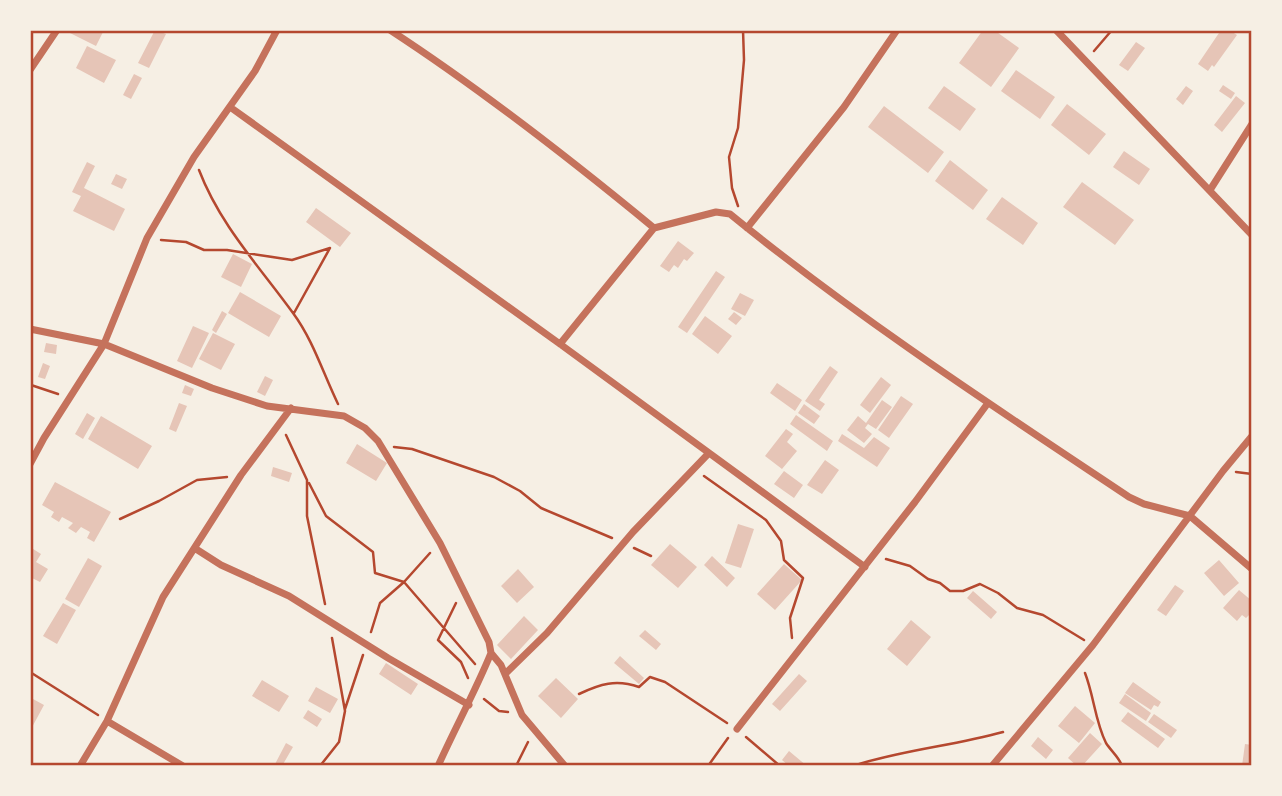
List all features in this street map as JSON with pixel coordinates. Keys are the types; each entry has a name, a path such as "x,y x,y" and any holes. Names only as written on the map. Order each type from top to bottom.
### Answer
{"street":[{"path":"30,70 57,30"},
{"path":"30,464 104,344 147,239 194,157 255,71 277,30"},
{"path":"390,30 542,138 654,228"},
{"path":"747,228 844,107 897,30"},
{"path":"1056,30 1252,235"},
{"path":"230,107 864,567"},
{"path":"1210,190 1252,124"},
{"path":"560,344 654,228 716,212 730,214 988,403 1129,497 1144,504 1190,516 1252,569"},
{"path":"30,329 104,344 267,406 344,416 365,428 378,441 440,543 489,642 491,653 501,665 522,715 565,766"},
{"path":"737,729 988,403"},
{"path":"80,766 107,721 163,597 241,475 292,408"},
{"path":"992,766 1093,645 1252,436"},
{"path":"505,674 547,633 624,544 709,453"},
{"path":"196,549 221,565 289,596 469,705"},
{"path":"438,766 469,705 491,653"},
{"path":"107,721 183,766"}],"path":[{"path":"738,221 729,157 738,128 744,60 743,30"},
{"path":"1085,62 1112,30"},
{"path":"194,157 220,213 247,254 307,333 344,416"},
{"path":"147,239 186,242 204,250 227,250 292,260 330,248 294,313"},
{"path":"30,385 70,397"},
{"path":"279,422 326,516 373,552 375,572 404,582 483,673"},
{"path":"378,441 457,463 494,477 520,491 541,508 651,556"},
{"path":"693,468 766,520 781,541 784,560 803,578 790,618 794,656"},
{"path":"120,519 197,480 241,475"},
{"path":"307,480 307,516 345,711"},
{"path":"320,766 339,742 345,711 380,603 404,582 440,543"},
{"path":"874,554 910,566 950,591 963,591 980,584 998,593 1017,608 1043,615 1093,645"},
{"path":"463,588 438,640 461,662 474,692 499,711 522,715"},
{"path":"1080,660 1093,691 1093,704 1107,744 1122,766"},
{"path":"30,673 107,721"},
{"path":"579,695 598,685 615,681 639,687 650,677 664,682 737,729 780,766"},
{"path":"516,766 534,729"},
{"path":"708,766 721,746 737,729"},
{"path":"853,766 1012,730"}],"building":[{"path":"104,30 96,46 68,32"},
{"path":"155,30 166,34 149,68 138,63"},
{"path":"983,30 994,30 1019,48 991,87 959,63"},
{"path":"1221,30 1229,30 1237,35 1214,67 1212,65 1208,71 1198,64"},
{"path":"1136,42 1145,48 1128,71 1119,65"},
{"path":"87,46 116,60 104,83 76,68"},
{"path":"1016,70 1055,97 1040,119 1001,91"},
{"path":"134,74 142,78 131,99 123,95"},
{"path":"1223,85 1235,93 1231,99 1219,91"},
{"path":"944,86 976,109 960,131 928,108"},
{"path":"1186,86 1193,91 1183,105 1176,99"},
{"path":"1236,96 1245,103 1222,132 1214,125"},
{"path":"1067,104 1106,134 1089,155 1051,125"},
{"path":"884,106 944,152 928,173 868,127"},
{"path":"1124,151 1150,169 1139,185 1113,167"},
{"path":"950,160 988,190 973,210 935,181"},
{"path":"87,162 95,166 84,188 125,209 114,231 73,211 81,196 72,192"},
{"path":"116,174 127,179 122,189 111,184"},
{"path":"1082,182 1134,220 1115,245 1063,207"},
{"path":"1002,197 1038,223 1023,245 986,219"},
{"path":"316,208 351,233 340,247 306,222"},
{"path":"678,241 694,253 687,261 684,259 678,268 674,265 669,272 660,266"},
{"path":"233,254 252,264 241,287 221,277"},
{"path":"716,271 725,277 687,333 678,327"},
{"path":"240,292 281,316 269,337 228,313"},
{"path":"740,293 754,300 745,316 731,309"},
{"path":"222,311 227,314 216,333 212,330"},
{"path":"734,312 742,318 736,325 728,319"},
{"path":"705,316 732,336 718,354 692,334"},
{"path":"193,326 209,333 192,368 177,361"},
{"path":"213,333 235,344 221,370 199,359"},
{"path":"46,343 57,345 56,354 44,352"},
{"path":"43,363 50,366 45,379 38,377"},
{"path":"830,366 838,372 819,400 825,404 820,411 805,401"},
{"path":"265,376 273,380 265,396 257,392"},
{"path":"881,377 891,385 870,413 860,405"},
{"path":"777,383 802,400 795,411 770,393"},
{"path":"185,385 194,389 191,396 182,393"},
{"path":"901,396 913,404 889,438 878,430"},
{"path":"882,400 892,407 876,429 868,424 865,428 872,434 864,443 847,430 858,416 866,423"},
{"path":"179,403 187,406 176,432 169,429"},
{"path":"804,404 820,416 814,424 798,413"},
{"path":"87,413 95,418 83,439 75,434"},
{"path":"796,415 833,441 827,451 790,424"},
{"path":"101,416 152,446 138,469 88,439"},
{"path":"786,429 793,434 787,442 797,451 782,469 765,456"},
{"path":"842,434 864,448 874,437 890,448 877,467 838,441"},
{"path":"357,444 387,463 376,481 346,463"},
{"path":"825,460 839,470 822,494 807,485"},
{"path":"273,467 292,473 289,482 271,476"},
{"path":"784,471 803,485 794,498 774,484"},
{"path":"55,482 111,512 94,542 87,538 90,532 81,527 76,533 68,528 73,523 62,517 59,522 51,517 54,512 42,505"},
{"path":"738,524 754,529 741,568 725,563"},
{"path":"670,544 697,567 678,588 651,565"},
{"path":"30,547 41,554 36,562 48,569 40,582 30,577"},
{"path":"712,556 735,578 727,587 704,565"},
{"path":"88,558 102,566 79,607 65,599"},
{"path":"1219,560 1239,583 1224,596 1204,573"},
{"path":"784,564 802,580 775,610 757,594"},
{"path":"518,569 534,587 517,603 501,586"},
{"path":"1175,585 1184,591 1166,616 1157,610"},
{"path":"1239,590 1252,601 1252,612 1246,618 1242,615 1237,621 1223,608"},
{"path":"973,591 997,612 991,619 967,598"},
{"path":"63,603 76,610 57,644 43,636"},
{"path":"524,616 538,630 511,659 497,645"},
{"path":"911,620 931,637 907,666 887,649"},
{"path":"645,630 661,644 656,650 639,636"},
{"path":"620,656 644,678 639,684 614,663"},
{"path":"386,663 418,684 411,695 379,674"},
{"path":"799,674 807,681 780,711 772,704"},
{"path":"556,678 578,699 561,718 538,696"},
{"path":"262,680 289,696 279,712 252,696"},
{"path":"1133,682 1161,702 1158,707 1154,705 1151,710 1125,693"},
{"path":"316,687 338,699 330,713 308,701"},
{"path":"1125,694 1151,713 1146,721 1119,703"},
{"path":"33,699 44,705 30,731 30,705"},
{"path":"1075,706 1095,723 1079,743 1058,726"},
{"path":"308,710 322,719 317,727 303,718"},
{"path":"1128,712 1165,739 1158,748 1121,721"},
{"path":"1154,714 1177,730 1171,738 1148,722"},
{"path":"1090,733 1102,744 1082,766 1077,766 1068,758"},
{"path":"1038,737 1053,750 1046,759 1031,746"},
{"path":"286,743 293,747 282,766 274,766"},
{"path":"1245,744 1252,745 1250,766 1242,766"},
{"path":"789,751 807,766 789,766 782,760"}]}
